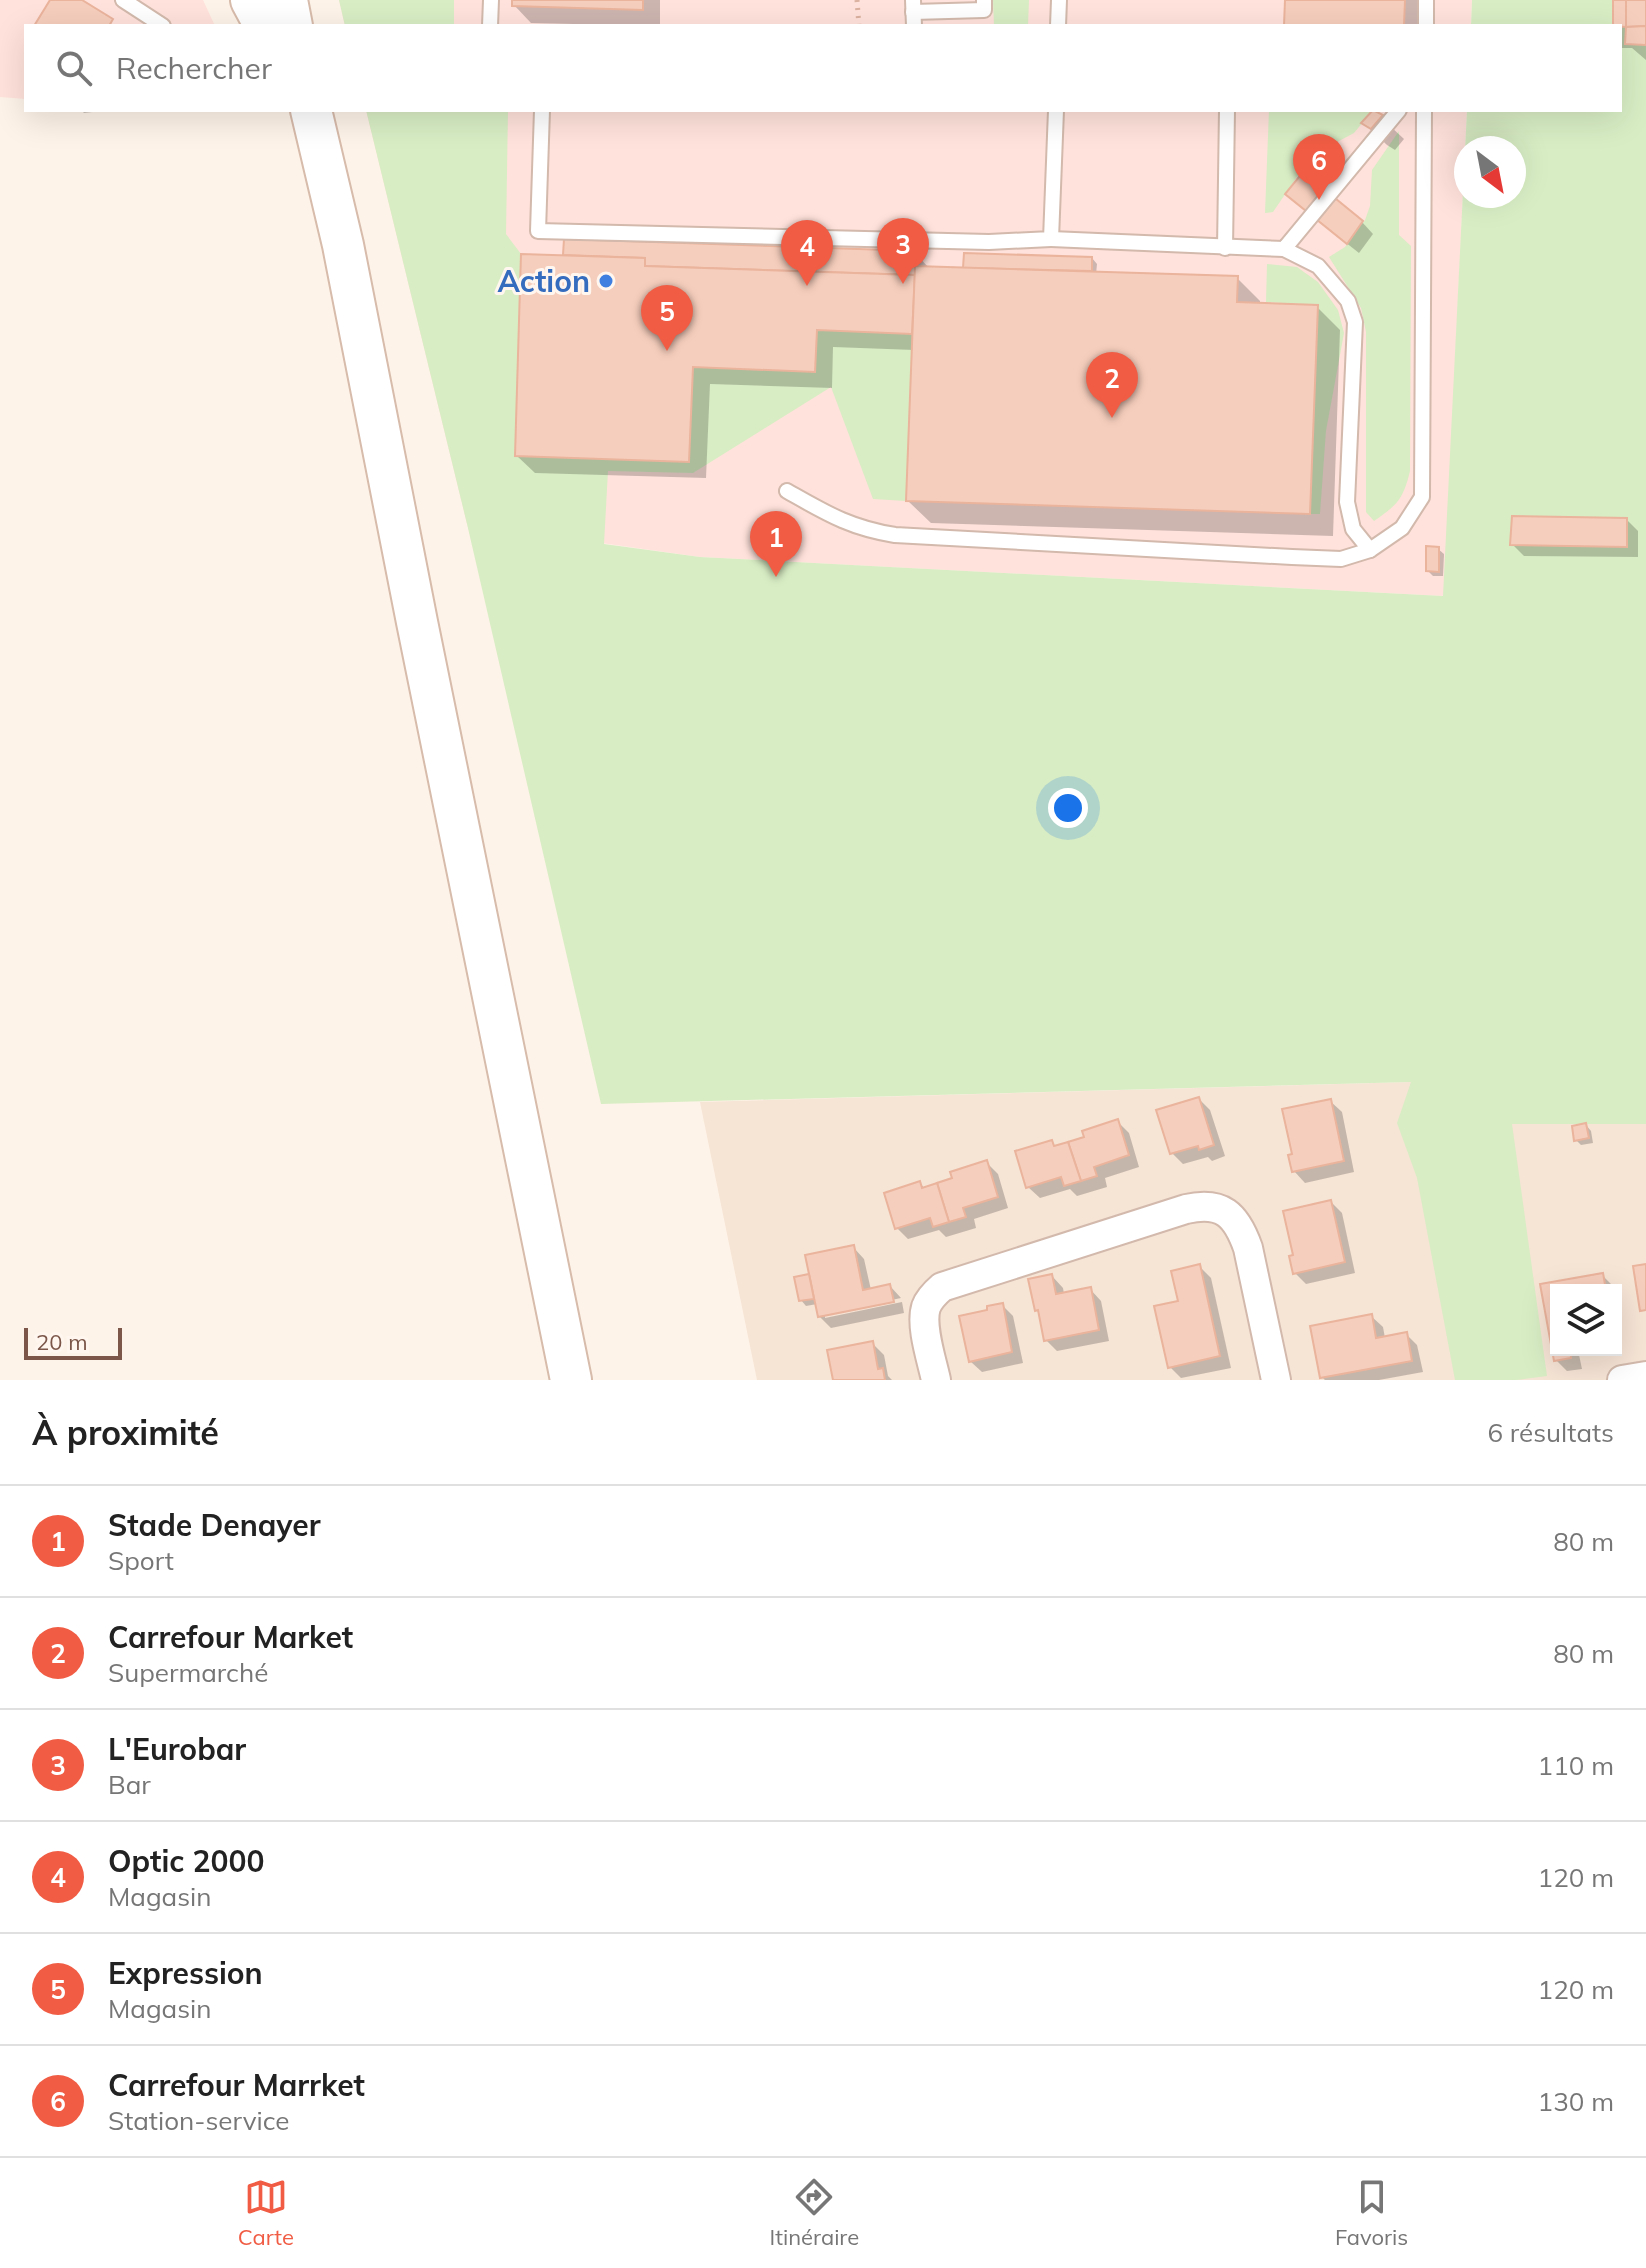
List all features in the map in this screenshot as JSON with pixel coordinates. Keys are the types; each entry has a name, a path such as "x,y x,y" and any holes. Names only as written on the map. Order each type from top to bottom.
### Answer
{"main road":[{"path":"251,0 264,24"},
{"path":"287,0 292,24"},
{"path":"311,112 343,245 571,1380"}],"street":[{"path":"936,1380 924,1320 932,1296 942,1287 1186,1209 1208,1206 1229,1214 1243,1233 1276,1380"},
{"path":"1622,1380 1646,1376"}],"lane":[{"path":"123,0 160,24"},
{"path":"490,24 491,0"},
{"path":"913,13 984,10 984,0"},
{"path":"1058,24 1059,0"},
{"path":"1426,0 1426,24"},
{"path":"542,112 538,231 989,242 1051,239 1284,249 1318,266 1348,301 1355,322 1347,502 1353,529 1370,550"},
{"path":"1051,239 1056,112"},
{"path":"1225,248 1227,112"},
{"path":"1284,249 1397,112"},
{"path":"787,491 841,521 866,530 895,535 1329,559 1341,559 1370,550 1402,528 1422,497 1424,112"}],"path":[{"path":"857,0 859,24"}],"shaded area":[{"path":"0,0 203,0 214,24 24,24 24,99 0,97"},
{"path":"339,0 1472,0 1471,24 345,24"},
{"path":"366,112 1467,112 1466,136 1454,136 1454,208 1462,208 1444,596 700,557 467,524"},
{"path":"1412,1082 1398,1123 1646,1124 1646,1380 757,1380 700,1102"}],"green space":[{"path":"339,0 454,0 454,24 345,24"},
{"path":"993,0 1029,0 1028,24 994,24"},
{"path":"1472,0 1646,0 1646,1124 1512,1124 1547,1376 1517,1380 1455,1380 1417,1178 1397,1123 1411,1082 601,1104 467,524 366,112 508,112 506,234 521,254 516,456 689,462 693,367 815,372 817,330 912,334 906,501 873,499 831,387 693,473 608,471 604,544 700,557 1443,596 1462,208 1526,208 1526,136 1466,136 1467,112 1622,112 1622,24 1471,24"},
{"path":"1269,112 1371,112 1354,133 1322,150 1303,168 1273,212 1265,213"},
{"path":"1399,131 1399,235 1411,246 1410,471 1398,501 1374,521 1366,512 1366,332 1361,308 1329,257 1345,247 1365,220 1370,206 1372,170"},
{"path":"1267,264 1297,267 1318,282 1338,310 1344,333 1326,431 1320,514 1310,514 1318,305 1266,302"}],"building":[{"path":"50,0 82,0 113,19 110,24 35,24"},
{"path":"512,0 643,0 643,10 512,6"},
{"path":"1285,0 1405,0 1404,24 1284,24"},
{"path":"1613,0 1626,0 1626,27 1613,24"},
{"path":"1626,0 1646,0 1646,26 1626,27"},
{"path":"1646,26 1646,45 1625,44 1626,27"},
{"path":"1371,112 1383,115 1371,129 1361,123"},
{"path":"1303,172 1363,221 1347,244 1285,194"},
{"path":"564,239 916,251 915,275 645,266 645,258 563,255"},
{"path":"964,253 1092,257 1092,271 963,268"},
{"path":"521,254 645,258 645,266 915,275 912,334 817,330 815,372 693,367 689,462 515,456"},
{"path":"915,266 1238,276 1237,302 1318,305 1310,514 906,501"},
{"path":"1512,516 1627,518 1627,547 1510,545"},
{"path":"1426,546 1439,547 1439,572 1426,571"},
{"path":"1199,1097 1214,1145 1170,1154 1156,1110"},
{"path":"1331,1099 1344,1161 1292,1172 1288,1155 1292,1154 1282,1109"},
{"path":"1118,1119 1129,1155 1094,1167 1097,1176 1081,1181 1068,1142 1084,1137 1082,1131"},
{"path":"1586,1123 1589,1138 1574,1141 1572,1126"},
{"path":"1052,1140 1054,1146 1068,1142 1081,1181 1064,1186 1061,1177 1026,1188 1015,1151"},
{"path":"987,1160 998,1197 963,1208 966,1217 949,1222 937,1183 952,1178 950,1172"},
{"path":"920,1181 922,1188 937,1183 949,1222 933,1227 930,1218 895,1229 884,1193"},
{"path":"1331,1200 1345,1262 1293,1274 1289,1256 1293,1255 1283,1211"},
{"path":"854,1245 863,1290 890,1284 894,1302 818,1317 805,1255"},
{"path":"1200,1264 1220,1356 1168,1368 1154,1306 1178,1301 1171,1271"},
{"path":"1646,1264 1646,1310 1640,1311 1633,1266"},
{"path":"1603,1273 1605,1284 1550,1284 1550,1339 1540,1284"},
{"path":"809,1274 814,1299 799,1301 794,1277"},
{"path":"1052,1274 1056,1294 1091,1287 1099,1330 1044,1341 1028,1279"},
{"path":"1003,1303 1012,1352 969,1362 959,1316"},
{"path":"1372,1314 1376,1338 1407,1332 1412,1361 1320,1378 1310,1326"},
{"path":"873,1341 878,1369 883,1368 885,1380 833,1380 827,1350"},
{"path":"1553,1356 1571,1356 1571,1358 1554,1361"}],"place":[{"name":"Carrefour Marrket","path":"1319,200"},
{"name":"Action","path":"606,281"},
{"name":"L'Eurobar","path":"903,284"},
{"name":"Optic 2000","path":"807,286"},
{"name":"Expression","path":"667,351"},
{"name":"Carrefour Market","path":"1112,418"},
{"name":"Stade Denayer","path":"776,577"}]}
